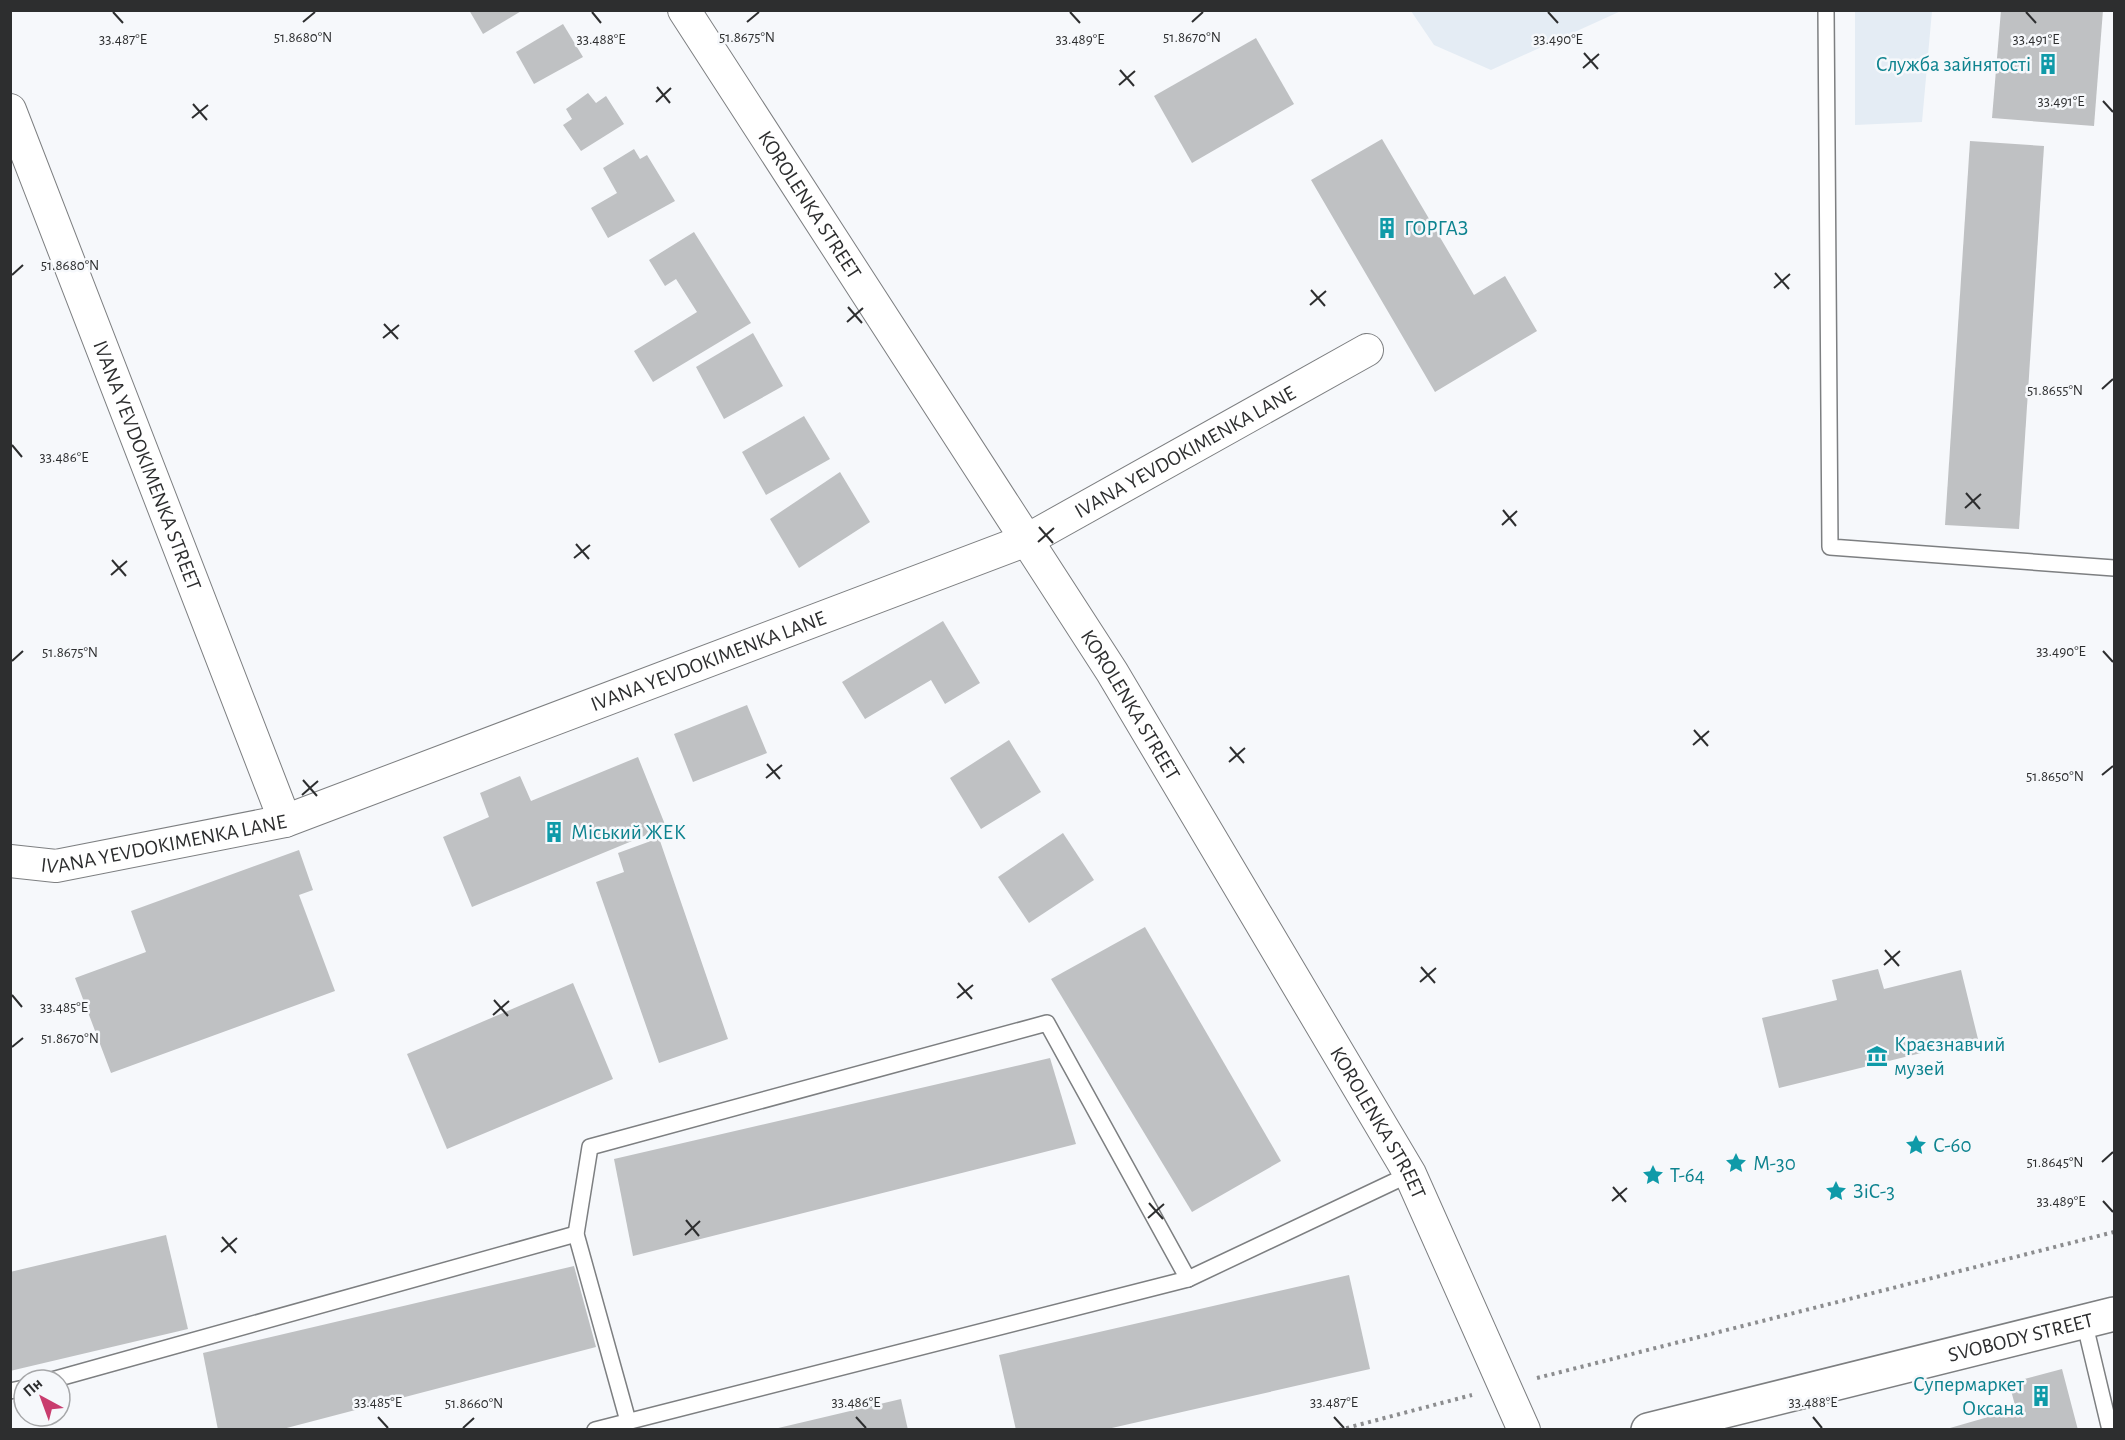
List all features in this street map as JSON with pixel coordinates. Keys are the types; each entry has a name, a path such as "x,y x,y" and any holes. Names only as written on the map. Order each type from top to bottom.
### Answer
{"main road":[{"name":"SVOBODY STREET","path":"1648,1430 1727,1420 2099,1318"}],"street":[{"name":"KOROLENKA STREET","path":"684,10 1112,672 1410,1174 1524,1430"},
{"name":"IVANA YEVDOKIMENKA STREET","path":"10,110 285,821"},
{"name":"IVANA YEVDOKIMENKA LANE","path":"10,861 56,866 285,821 1027,540 1367,350"}],"lane":[{"path":"1826,10 1830,547 2115,568"},
{"path":"628,1421 576,1234 590,1147 1047,1023 1188,1279"},
{"path":"595,1430 1188,1279 1410,1174"},
{"path":"72,1374 576,1234"},
{"path":"2099,1318 2110,1430"}],"path":[{"path":"1339,1430 2115,1233"}],"shaded area":[{"path":"1411,11 1621,11 1491,70 1434,45"},
{"path":"1855,11 1932,11 1922,122 1855,125"}],"building":[{"path":"469,10 523,10 483,34"},
{"name":"Служба зайнятості","path":"2001,10 2103,10 2094,126 1992,118"},
{"path":"563,24 583,57 534,84 516,52"},
{"path":"1256,38 1294,104 1192,163 1154,96"},
{"path":"588,93 596,103 606,96 624,124 581,151 563,125 572,119 566,109"},
{"name":"ГОРГАЗ","path":"1382,139 1474,295 1505,276 1537,331 1435,392 1311,180"},
{"path":"1970,141 2044,146 2019,529 1945,525"},
{"path":"634,149 640,159 647,155 675,201 608,238 591,208 617,193 603,168"},
{"path":"694,232 751,323 653,382 634,351 697,312 676,279 665,286 649,260"},
{"path":"753,333 783,386 724,419 696,367"},
{"path":"804,416 830,459 766,495 742,452"},
{"path":"840,472 870,522 799,568 770,519"},
{"path":"943,621 980,683 945,704 931,680 865,719 842,682"},
{"path":"747,705 767,753 693,782 674,734"},
{"path":"1009,740 1041,792 981,829 950,778"},
{"name":"Міський ЖЕК","path":"638,757 666,827 472,907 443,837 489,817 480,793 520,776 531,801"},
{"path":"1063,833 1094,880 1029,923 998,877"},
{"path":"659,838 728,1039 659,1063 596,882 624,872 618,853"},
{"path":"299,850 313,890 299,895 335,991 111,1073 75,978 146,952 131,911"},
{"path":"1145,927 1281,1161 1192,1212 1051,979"},
{"path":"1878,969 1884,989 1961,970 1978,1039 1779,1088 1762,1018 1837,1000 1832,980"},
{"path":"573,983 613,1079 447,1149 407,1054"},
{"path":"1050,1058 1076,1144 633,1256 614,1159"},
{"path":"166,1235 188,1329 23,1368 12,1368 10,1371 10,1272"},
{"path":"574,1266 596,1347 279,1430 218,1430 203,1353"},
{"path":"1349,1275 1370,1369 1103,1430 1016,1430 999,1355"},
{"name":"Супермаркет Оксана","path":"2062,1369 2078,1430 1943,1430 2016,1409 2009,1383"},
{"path":"901,1399 908,1430 774,1430 774,1429"}],"place":[{"name":"Служба зайнятості","path":"2048,64"},
{"name":"ГОРГАЗ","path":"1387,228"},
{"name":"Міський ЖЕК","path":"554,832"},
{"name":"Краєзнавчий музей","path":"1877,1056"},
{"name":"С-60","path":"1916,1145"},
{"name":"М-30","path":"1736,1163"},
{"name":"Т-64","path":"1653,1175"},
{"name":"ЗіС-3","path":"1836,1191"},
{"name":"Супермаркет Оксана","path":"2041,1396"}]}
